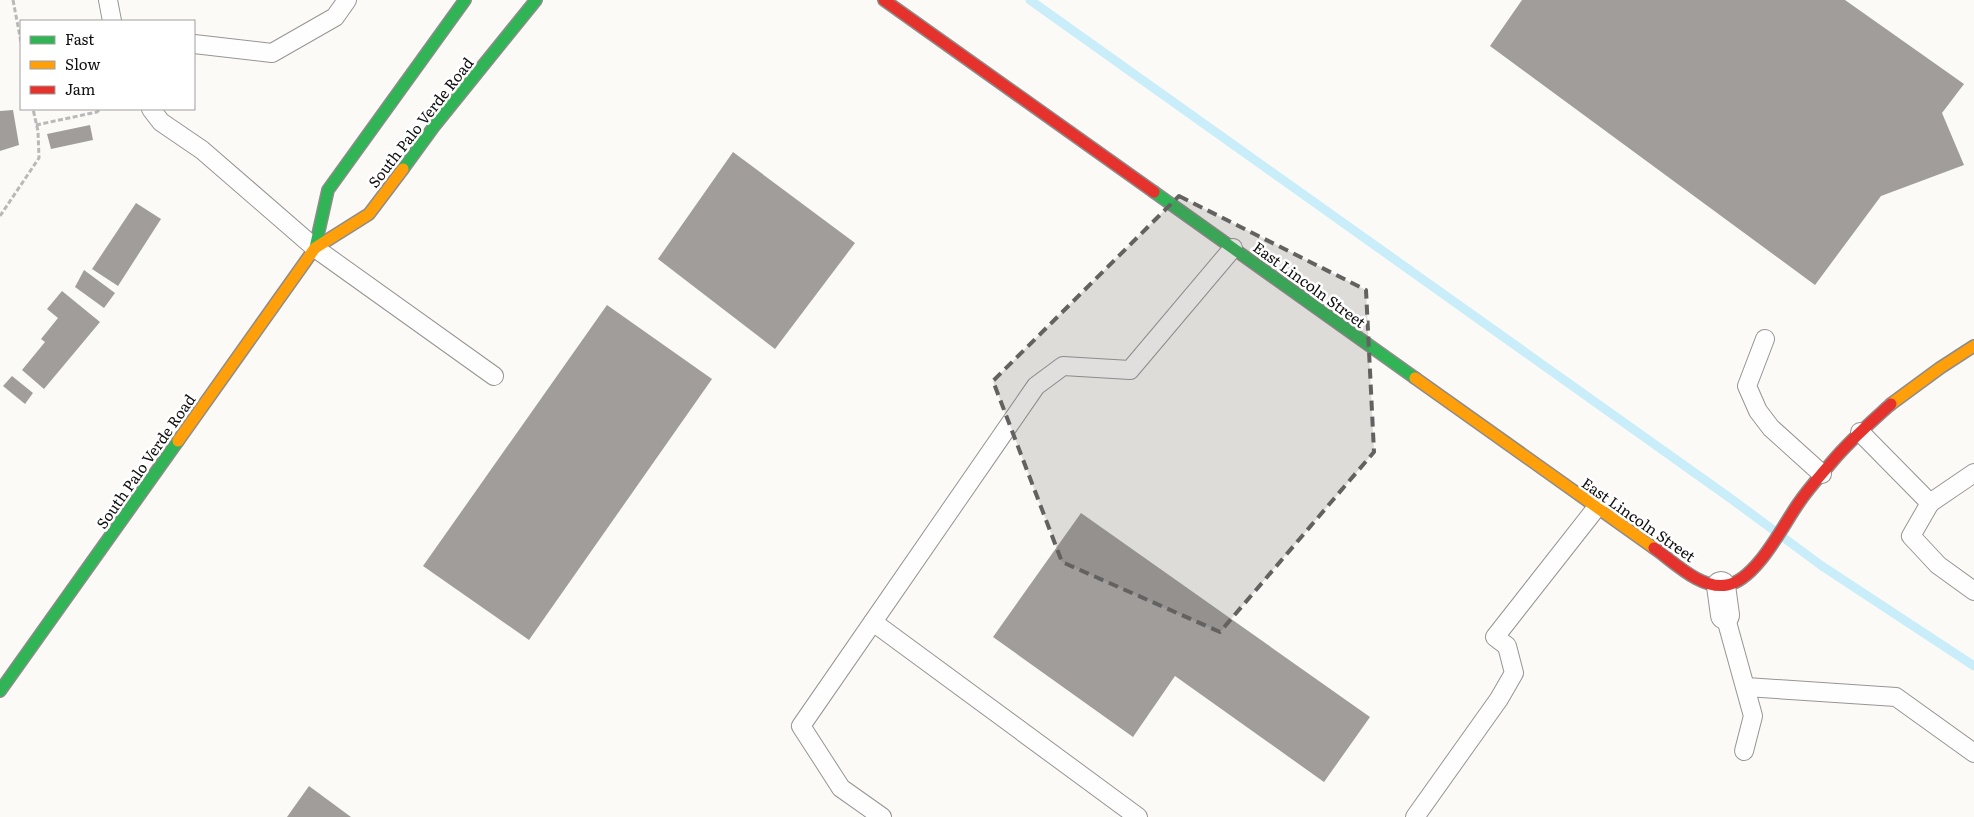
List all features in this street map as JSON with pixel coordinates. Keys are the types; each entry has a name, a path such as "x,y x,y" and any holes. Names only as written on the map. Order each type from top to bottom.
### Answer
{"street":[{"name":"South Palo Verde Road","path":"315,248 328,190 465,0"},
{"name":"South Palo Verde Road","path":"0,691 315,248 369,214 435,125 536,0"},
{"name":"East Lincoln Street","path":"884,0 1694,576 1710,585 1721,586"},
{"path":"1725,615 1721,586 1737,582 1752,570 1803,498 1844,447 1877,415 1924,378 1946,362 1974,346"}],"lane":[{"path":"108,0 112,20"},
{"path":"195,44 272,53 335,17 347,0"},
{"path":"152,110 161,122 202,150 315,248 494,376"},
{"path":"882,817 841,788 801,726 1036,386 1063,366 1130,370 1233,248"},
{"path":"1765,339 1747,386 1758,411 1770,428 1822,474"},
{"path":"1860,432 1930,504"},
{"path":"1974,473 1930,504 1911,536 1938,565 1974,591"},
{"path":"1415,817 1498,699 1514,673 1507,646 1495,637 1597,508"},
{"path":"1725,615 1753,716 1744,751"},
{"path":"873,622 1138,817"},
{"path":"1746,687 1896,697 1974,753"}],"path":[{"path":"13,0 20,37"},
{"path":"0,216 39,158 34,110"},
{"path":"36,125 99,110"}],"highlighted area":[{"path":"1179,196 1366,290 1374,452 1220,632 1062,562 993,381"}],"building":[{"path":"1522,0 1845,0 1964,84 1942,113 1964,165 1881,196 1815,285 1490,46"},
{"path":"13,110 19,145 0,151 0,111"},
{"path":"90,125 93,140 51,149 47,134"},
{"path":"733,152 855,243 775,349 658,259"},
{"path":"136,203 161,219 118,286 92,269"},
{"path":"84,270 115,293 104,308 75,287"},
{"path":"62,291 100,322 44,389 22,370 45,342 41,339 58,318 47,309"},
{"path":"607,305 712,379 529,640 423,566"},
{"path":"12,376 33,393 25,404 3,386"},
{"path":"1081,513 1370,717 1324,782 1175,676 1133,737 993,637"},
{"path":"309,786 351,817 287,817"}],"waterway":[{"path":"1030,0 1730,498 1822,566 1974,666"}],"traffic: fast":[{"path":"315,248 328,190 465,0"},
{"path":"403,169 435,125 536,0"},
{"path":"1154,192 1415,378"},
{"path":"0,691 178,441"}],"traffic: slow":[{"path":"178,441 315,248 369,214 403,169"},
{"path":"1891,404 1974,346"},
{"path":"1415,378 1654,548"}],"traffic: jam":[{"path":"884,0 1154,192"},
{"path":"1654,548 1688,574 1707,583 1727,585 1738,581 1758,563 1802,498 1838,455 1891,404"}]}
